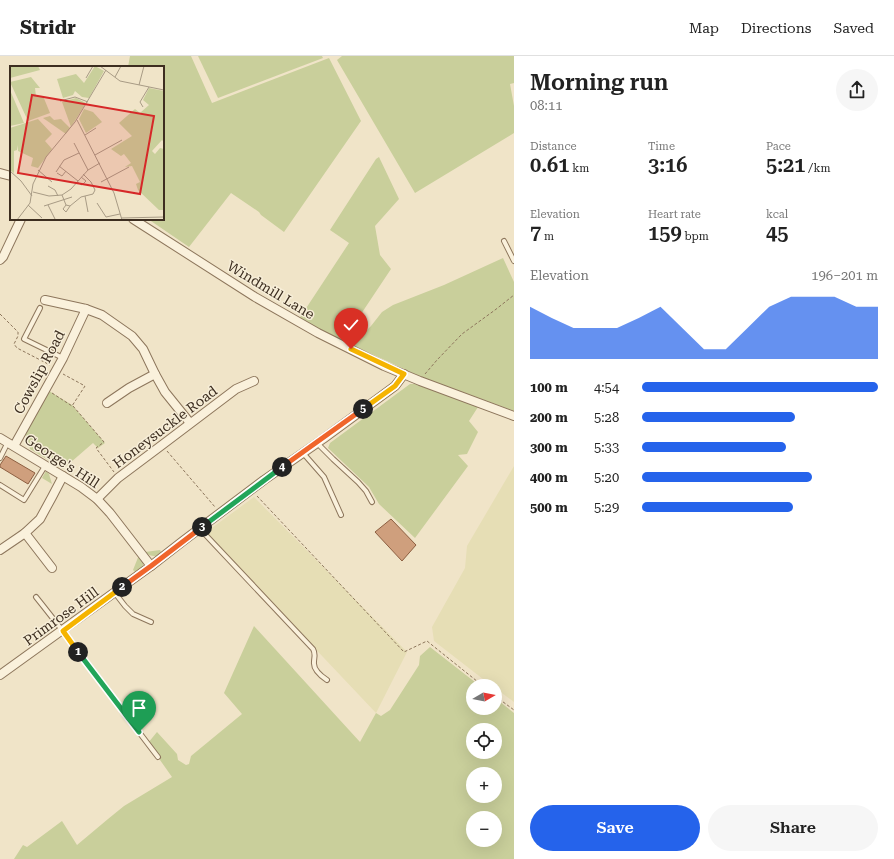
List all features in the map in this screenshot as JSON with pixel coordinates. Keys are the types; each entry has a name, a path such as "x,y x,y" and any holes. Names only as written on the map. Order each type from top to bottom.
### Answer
{"street":[{"path":"0,174 10,176"},
{"path":"0,260 3,257 21,220"},
{"name":"Windmill Lane","path":"135,220 255,297 318,333 420,381 514,416"},
{"path":"45,300 86,309 102,315 132,336 143,349 165,392 190,423"},
{"name":"Cowslip Road","path":"11,444 63,358 86,309"},
{"path":"107,403 129,388 155,374"},
{"name":"Primrose Hill","path":"0,676 151,566 251,489 395,386 404,374"},
{"name":"Honeysuckle Road","path":"97,499 118,478 190,423 236,390 254,381"},
{"name":"George's Hill","path":"0,438 81,487 97,499 110,513 151,566"},
{"path":"0,550 40,519 63,476"},
{"path":"25,532 52,568"}],"lane":[{"path":"504,241 514,261"},
{"path":"40,308 24,339 63,358"},
{"path":"317,443 358,482 366,491 372,502"},
{"path":"0,458 11,444"},
{"path":"302,453 324,477 341,515"},
{"path":"0,485 24,500 46,465"},
{"path":"199,528 313,649 315,654 314,665 318,673 327,680"},
{"path":"114,593 133,614 151,622"},
{"path":"36,597 158,757"}],"path":[{"path":"420,381 437,360 462,334 514,295"},
{"path":"56,370 85,386 72,406"},
{"path":"45,390 72,406 104,442 96,448 116,475"},
{"path":"162,445 220,513"},
{"path":"251,489 404,652 427,641 474,679"},
{"path":"502,701 514,710"}],"shaded area":[{"path":"514,466 514,702 502,693 502,679 483,679 434,641 432,627 465,568 467,546"},
{"path":"254,497 407,652 376,713 205,533"}],"green space":[{"path":"130,56 191,56 212,103 329,58 361,121 284,232 259,212 231,193 189,247 149,220 164,220 164,66 128,66"},
{"path":"198,56 322,56 323,58 218,98"},
{"path":"342,56 514,56 514,83 510,84 514,106 514,133 415,193 337,60"},
{"path":"379,157 399,199 375,226 380,255 391,269 343,341 299,319 349,243 330,230 376,159"},
{"path":"503,258 514,282 514,411 419,376 348,343 363,334 382,312 393,305 444,285"},
{"path":"410,384 415,384 478,407 469,421 478,432 467,454 458,455 468,466 415,538 379,504 369,487 328,448 330,443"},
{"path":"49,391 72,405 105,443 98,448 93,443 63,469 30,449 25,434"},
{"path":"46,471 49,474 52,484 42,478"},
{"path":"160,550 162,554 158,556 151,556 145,552"},
{"path":"139,555 143,565 136,573 133,570"},
{"path":"254,626 360,742 376,713 381,716 390,710 419,665 420,656 430,647 471,679 466,679 466,715 502,715 502,704 514,713 514,859 14,859 23,845 27,847 62,821 77,845 124,806 172,777 148,743 157,732 177,754 178,760 186,765 189,764 191,756 242,714 224,693"}],"building":[{"path":"6,456 35,473 28,484 0,467"},
{"path":"391,519 416,545 402,561 375,532"}],"route":[{"path":"139,732 63,631 264,480 395,386 404,374 384,366 351,349"}]}
